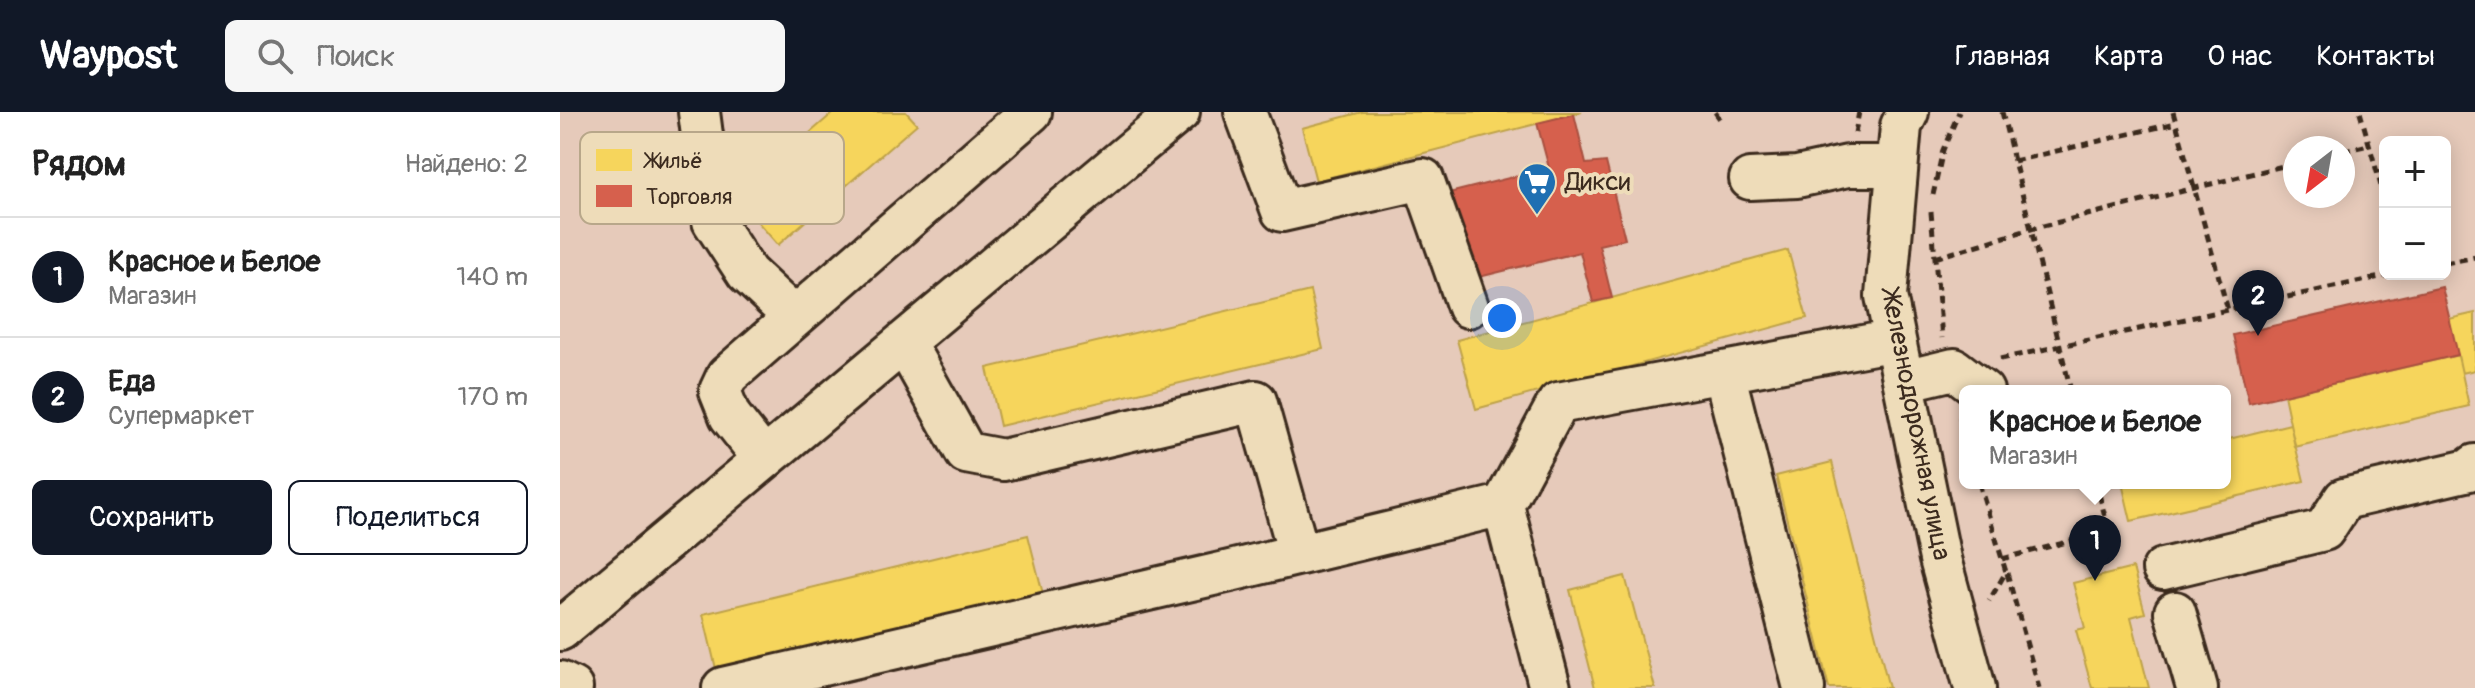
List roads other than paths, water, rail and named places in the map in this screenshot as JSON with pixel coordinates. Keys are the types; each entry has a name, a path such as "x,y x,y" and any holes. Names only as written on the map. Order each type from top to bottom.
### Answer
{"street":[{"path":"699,112 702,132"},
{"path":"764,459 730,416 720,391 727,376 794,317 984,130 1031,112"},
{"path":"560,630 1179,112"},
{"path":"1245,112 1282,211 1423,179 1468,307"},
{"name":"Железнодорожная улица","path":"1908,112 1901,126 1886,296 1940,559 1975,688"},
{"path":"1750,179 1797,177 1848,166 1897,166"},
{"path":"715,224 747,273 794,317"},
{"path":"1550,688 1503,505 1558,403 1895,340"},
{"path":"904,342 966,453 1003,460 1256,401 1299,554"},
{"path":"1724,372 1804,688"},
{"path":"1904,381 1961,377"},
{"path":"2163,569 2324,530 2344,499 2469,470 2475,465"},
{"path":"723,688 1503,505"},
{"path":"2175,612 2197,688"},
{"path":"560,682 572,688"}],"place":[{"name":"Дикси","path":"1537,216"},
{"name":"Еда","path":"2258,336"},
{"name":"Красное и Белое","path":"2095,581"}]}
